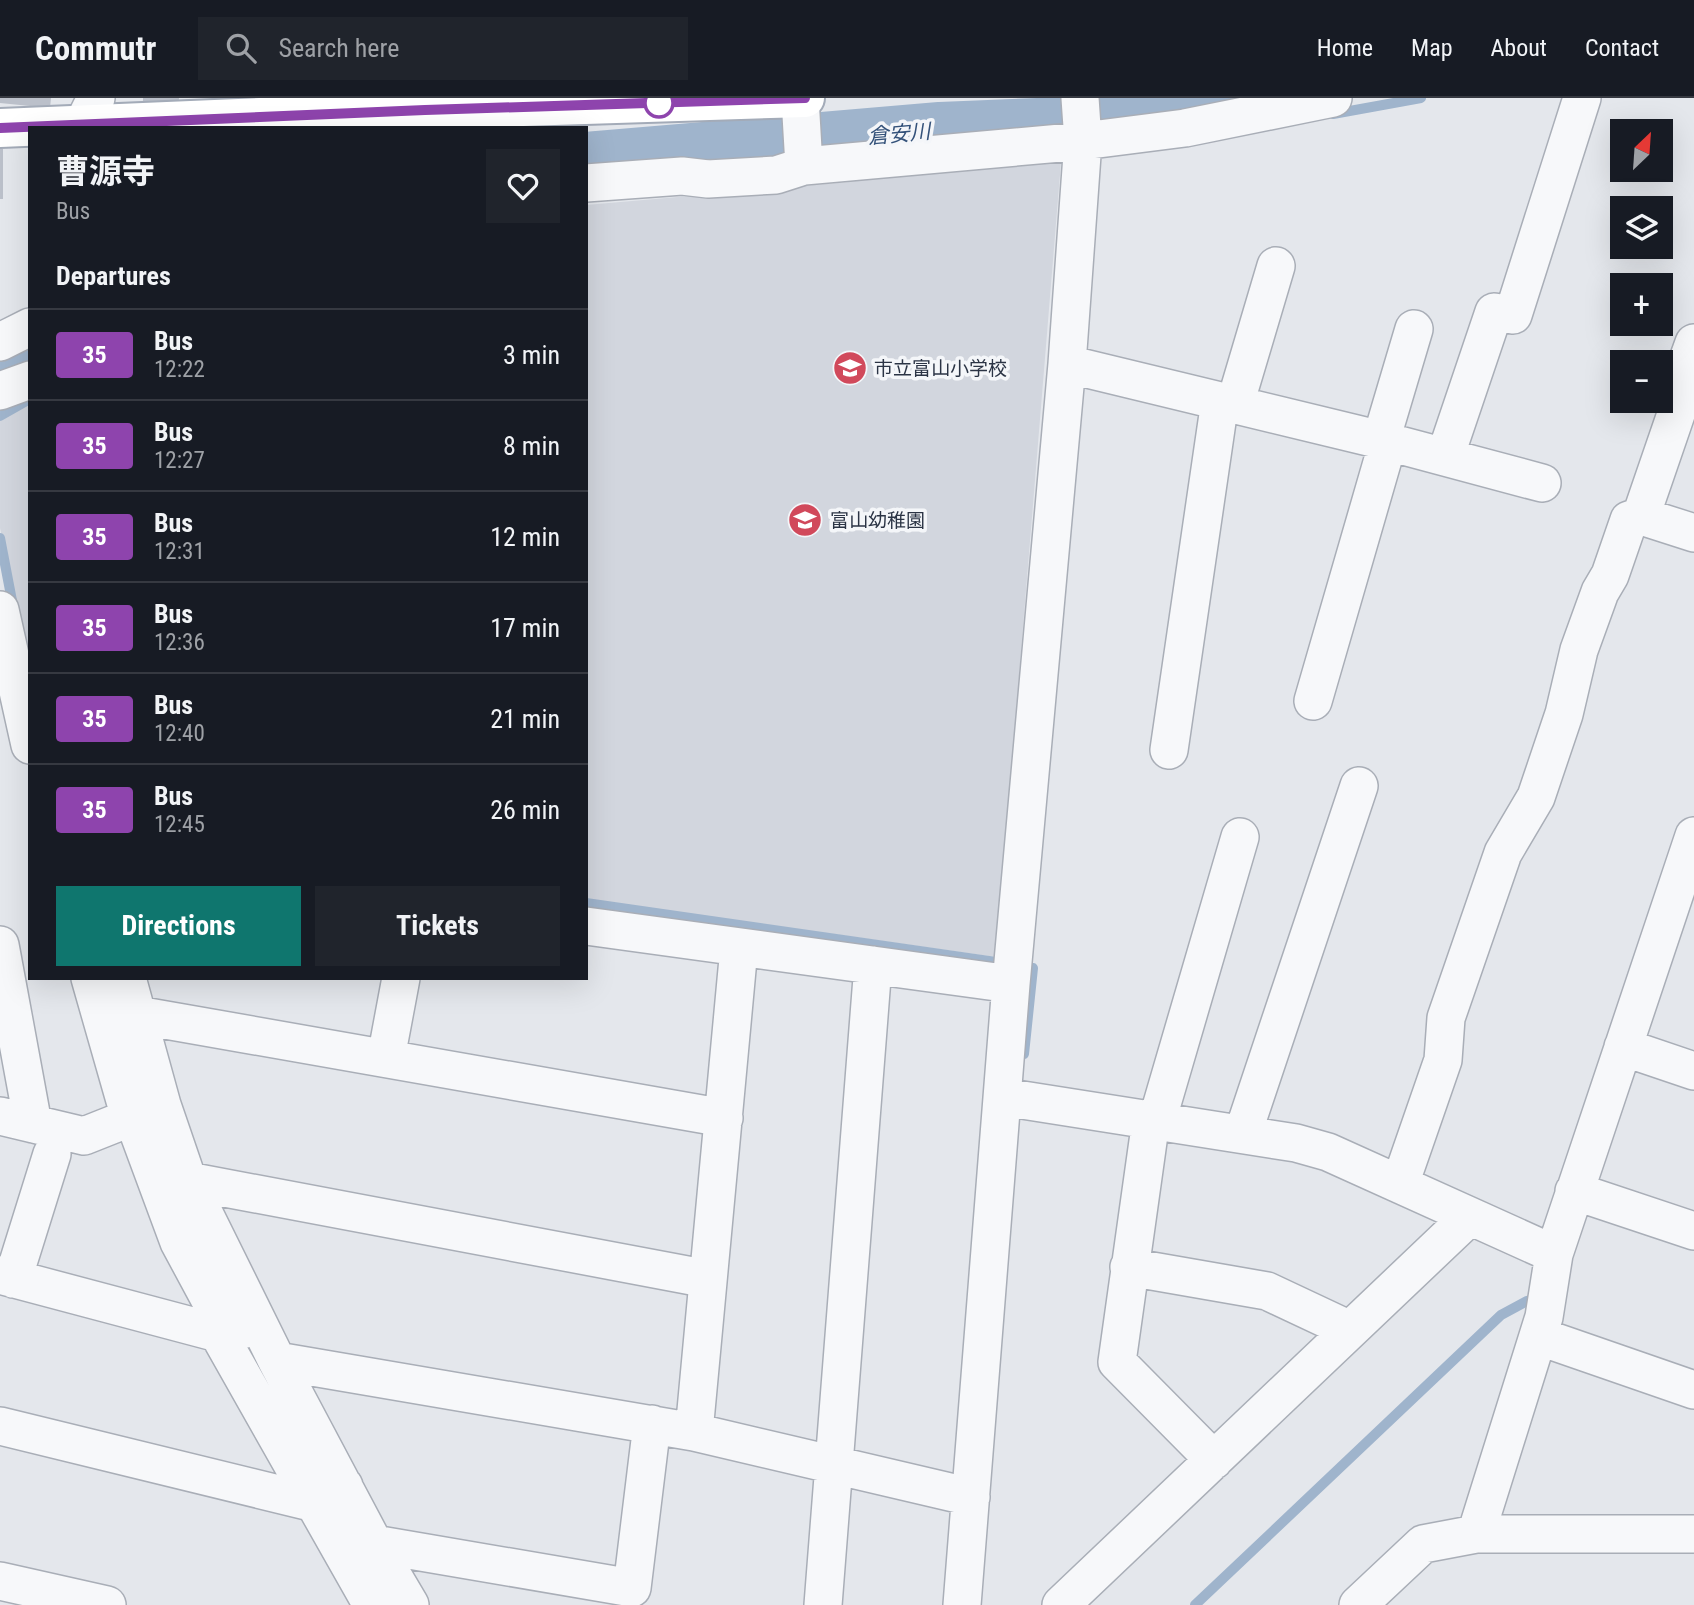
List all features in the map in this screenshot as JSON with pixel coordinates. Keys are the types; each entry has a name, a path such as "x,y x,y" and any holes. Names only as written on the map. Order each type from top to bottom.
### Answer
{"main road":[{"path":"0,128 89,112 803,123"}],"street":[{"path":"962,1605 1011,984 1067,364 1083,141 1080,98"},
{"path":"588,183 682,176 708,178 776,175 803,123 1083,141 1185,128 1333,98"},
{"path":"1445,457 1494,312 1513,315 1582,98"},
{"path":"1169,750 1228,403 1276,266"},
{"path":"0,342 28,328"},
{"path":"1313,701 1414,329"},
{"path":"1641,516 1686,384 1685,368 1694,343"},
{"path":"1067,364 1384,441 1542,483"},
{"path":"0,391 28,381"},
{"path":"1403,1174 1443,1059 1446,1018 1503,853 1536,797 1564,714 1579,650 1600,592 1611,575 1629,520 1641,516 1694,533"},
{"path":"0,610 28,736"},
{"path":"1246,1123 1359,786"},
{"path":"1476,1534 1543,1310 1553,1254 1584,1195 1632,1050 1682,916 1694,836"},
{"path":"1214,1460 1117,1362 1129,1267 1158,1113 1240,837"},
{"path":"588,926 1011,984"},
{"path":"0,945 28,1131 6,1277 237,1330 277,1361 694,1432 971,1497"},
{"path":"694,1432 739,948"},
{"path":"823,1605 873,965"},
{"path":"91,980 141,1120 179,1242 237,1330 328,1496 374,1544 410,1605"},
{"path":"128,980 137,1015 141,1120 188,1181 237,1330"},
{"path":"386,1058 401,980"},
{"path":"137,1015 724,1118"},
{"path":"1632,1050 1694,1070"},
{"path":"1003,1097 1246,1123 1296,1143 1403,1174 1469,1217 1553,1254"},
{"path":"0,1141 28,1131 76,1159 101,1156 141,1120"},
{"path":"188,1181 708,1279"},
{"path":"1584,1195 1694,1231"},
{"path":"1061,1605 1469,1217"},
{"path":"1129,1267 1267,1291 1350,1330"},
{"path":"1543,1310 1694,1390"},
{"path":"277,1361 372,1605"},
{"path":"374,1544 632,1588 652,1424"},
{"path":"0,1426 328,1496"},
{"path":"1358,1605 1423,1544 1476,1534 1694,1534"},
{"path":"0,1581 107,1605"}],"shaded area":[{"path":"1062,150 996,957 588,899 588,205 849,182 849,167"},
{"path":"28,404 28,658 0,528 0,419"}],"building":[{"path":"0,98 51,98 50,108 0,103"},
{"path":"143,98 179,98 178,108 143,104"},
{"path":"0,149 3,149 3,199 0,199"}],"waterway":[{"name":"倉安川","path":"588,160 940,130 1062,125 1211,98"},
{"path":"1333,114 1421,98"},
{"name":"倉安川","path":"0,365 14,362 28,354"},
{"path":"0,416 28,400"},
{"path":"0,538 13,606"},
{"path":"588,903 996,962"},
{"path":"1024,1054 1033,968 1026,967"},
{"path":"1195,1605 1501,1315 1527,1301 1538,1299"}],"bus line":[{"name":"35","path":"55,126 425,110 805,98"},
{"name":"35","path":"0,128 28,127"}],"place":[{"name":"市立富山小学校","path":"850,368"},
{"name":"富山幼稚園","path":"805,520"}]}
